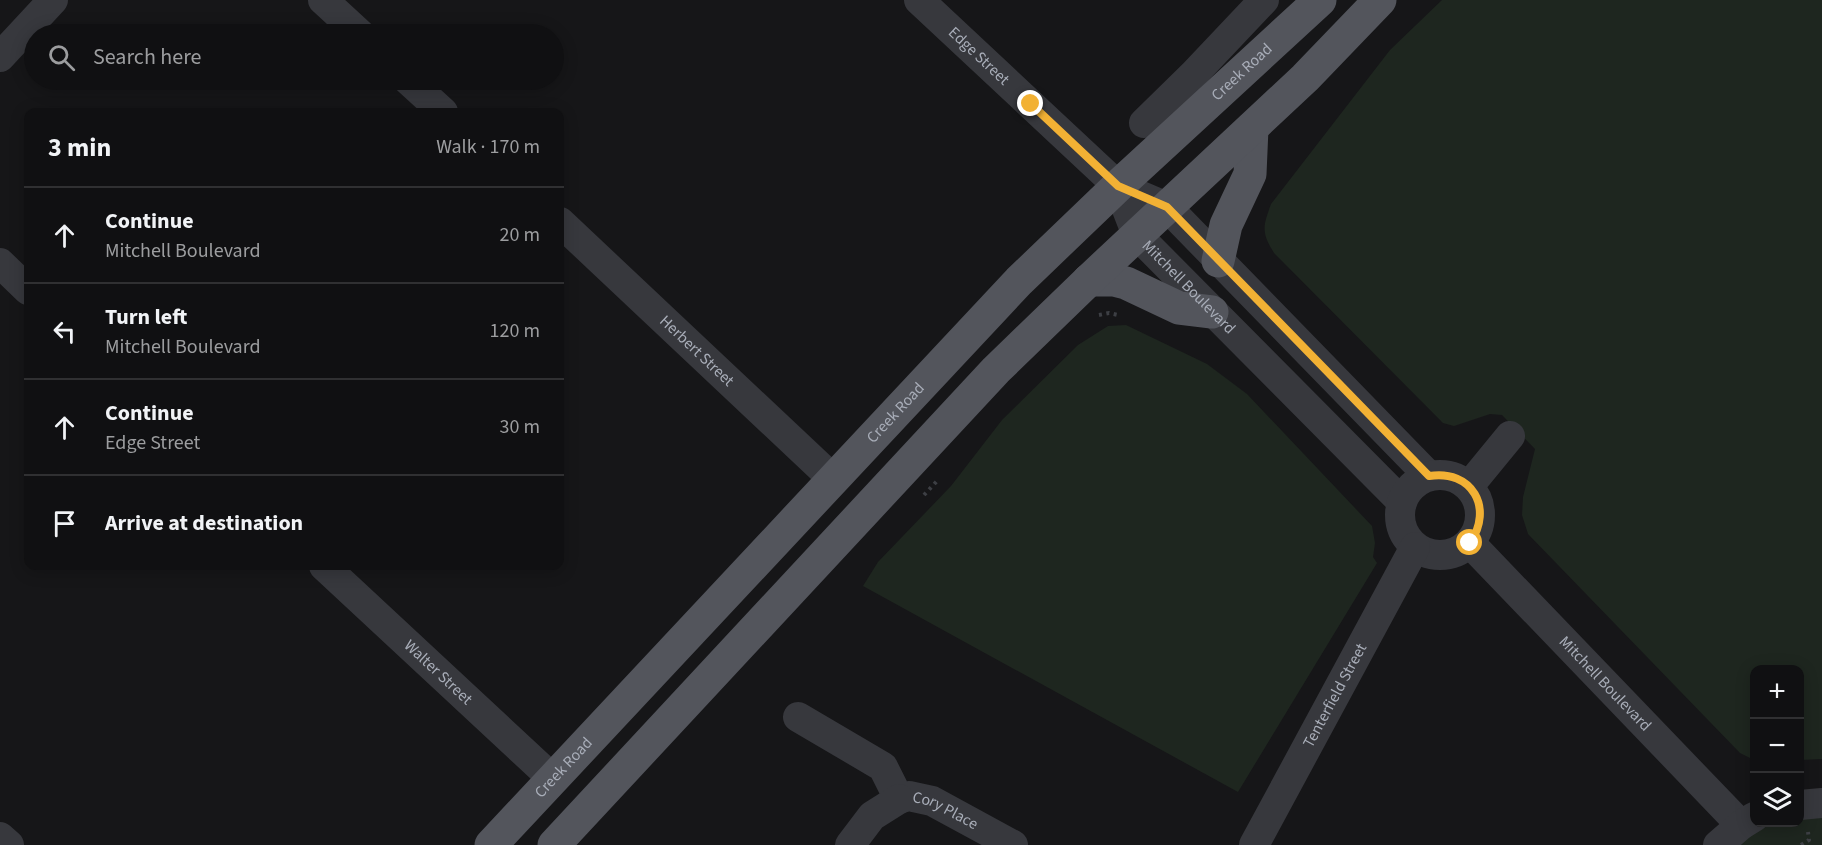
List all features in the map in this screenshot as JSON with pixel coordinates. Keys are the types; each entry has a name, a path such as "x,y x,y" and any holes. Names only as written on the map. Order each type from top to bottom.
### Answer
{"main road":[{"name":"Creek Road","path":"491,845 1019,280 1320,0"},
{"path":"554,845 988,379 1089,280 1312,71 1380,0"},
{"path":"1218,261 1226,225 1250,174 1252,128"},
{"path":"1089,280 1114,280 1126,283 1179,308 1212,312"}],"street":[{"path":"31,24 54,0"},
{"path":"323,0 349,24"},
{"name":"Edge Street","path":"919,0 1118,186"},
{"name":"Creek Road","path":"1144,123 1264,0"},
{"path":"0,57 24,32"},
{"path":"419,90 439,108"},
{"path":"1118,186 1167,207 1429,476"},
{"name":"Mitchell Boulevard","path":"1118,186 1137,235 1402,502"},
{"name":"Herbert Street","path":"564,226 833,479"},
{"path":"0,263 24,286"},
{"path":"1469,486 1510,436"},
{"path":"1439,474 1460,480 1469,486 1476,496 1480,514 1478,532 1470,543 1449,555 1437,556 1415,547 1406,538 1401,526 1402,502 1413,486 1429,476 1439,474"},
{"name":"Mitchell Boulevard","path":"1470,543 1748,821"},
{"name":"Tenterfield Street","path":"1254,845 1415,547"},
{"name":"Walter Street","path":"328,570 553,779"},
{"name":"Cory Place","path":"798,717 884,767 899,799 909,796 932,801 1013,845"},
{"path":"850,845 872,816 899,799"},
{"path":"1804,805 1822,803"},
{"path":"1718,845 1748,821"},
{"path":"0,837 9,845"}],"shaded area":[{"path":"1442,0 1822,0 1822,759 1804,760 1804,665 1750,665 1750,758 1740,753 1528,534 1522,515 1523,497 1535,449 1502,415 1490,414 1454,426 1443,423 1274,253 1265,234 1266,218 1271,204 1390,50"},
{"path":"1126,325 1207,364 1247,394 1372,526 1375,543 1373,557 1377,563 1238,792 863,586 878,562 951,486 1002,420 1078,345 1108,326"},
{"path":"1822,803 1822,845 1718,845 1750,825 1750,827 1804,827 1804,805"}],"route":[{"path":"1031,104 1118,186 1167,207 1429,476 1439,474 1450,476 1469,486 1476,496 1481,520 1478,532 1470,543"}]}
